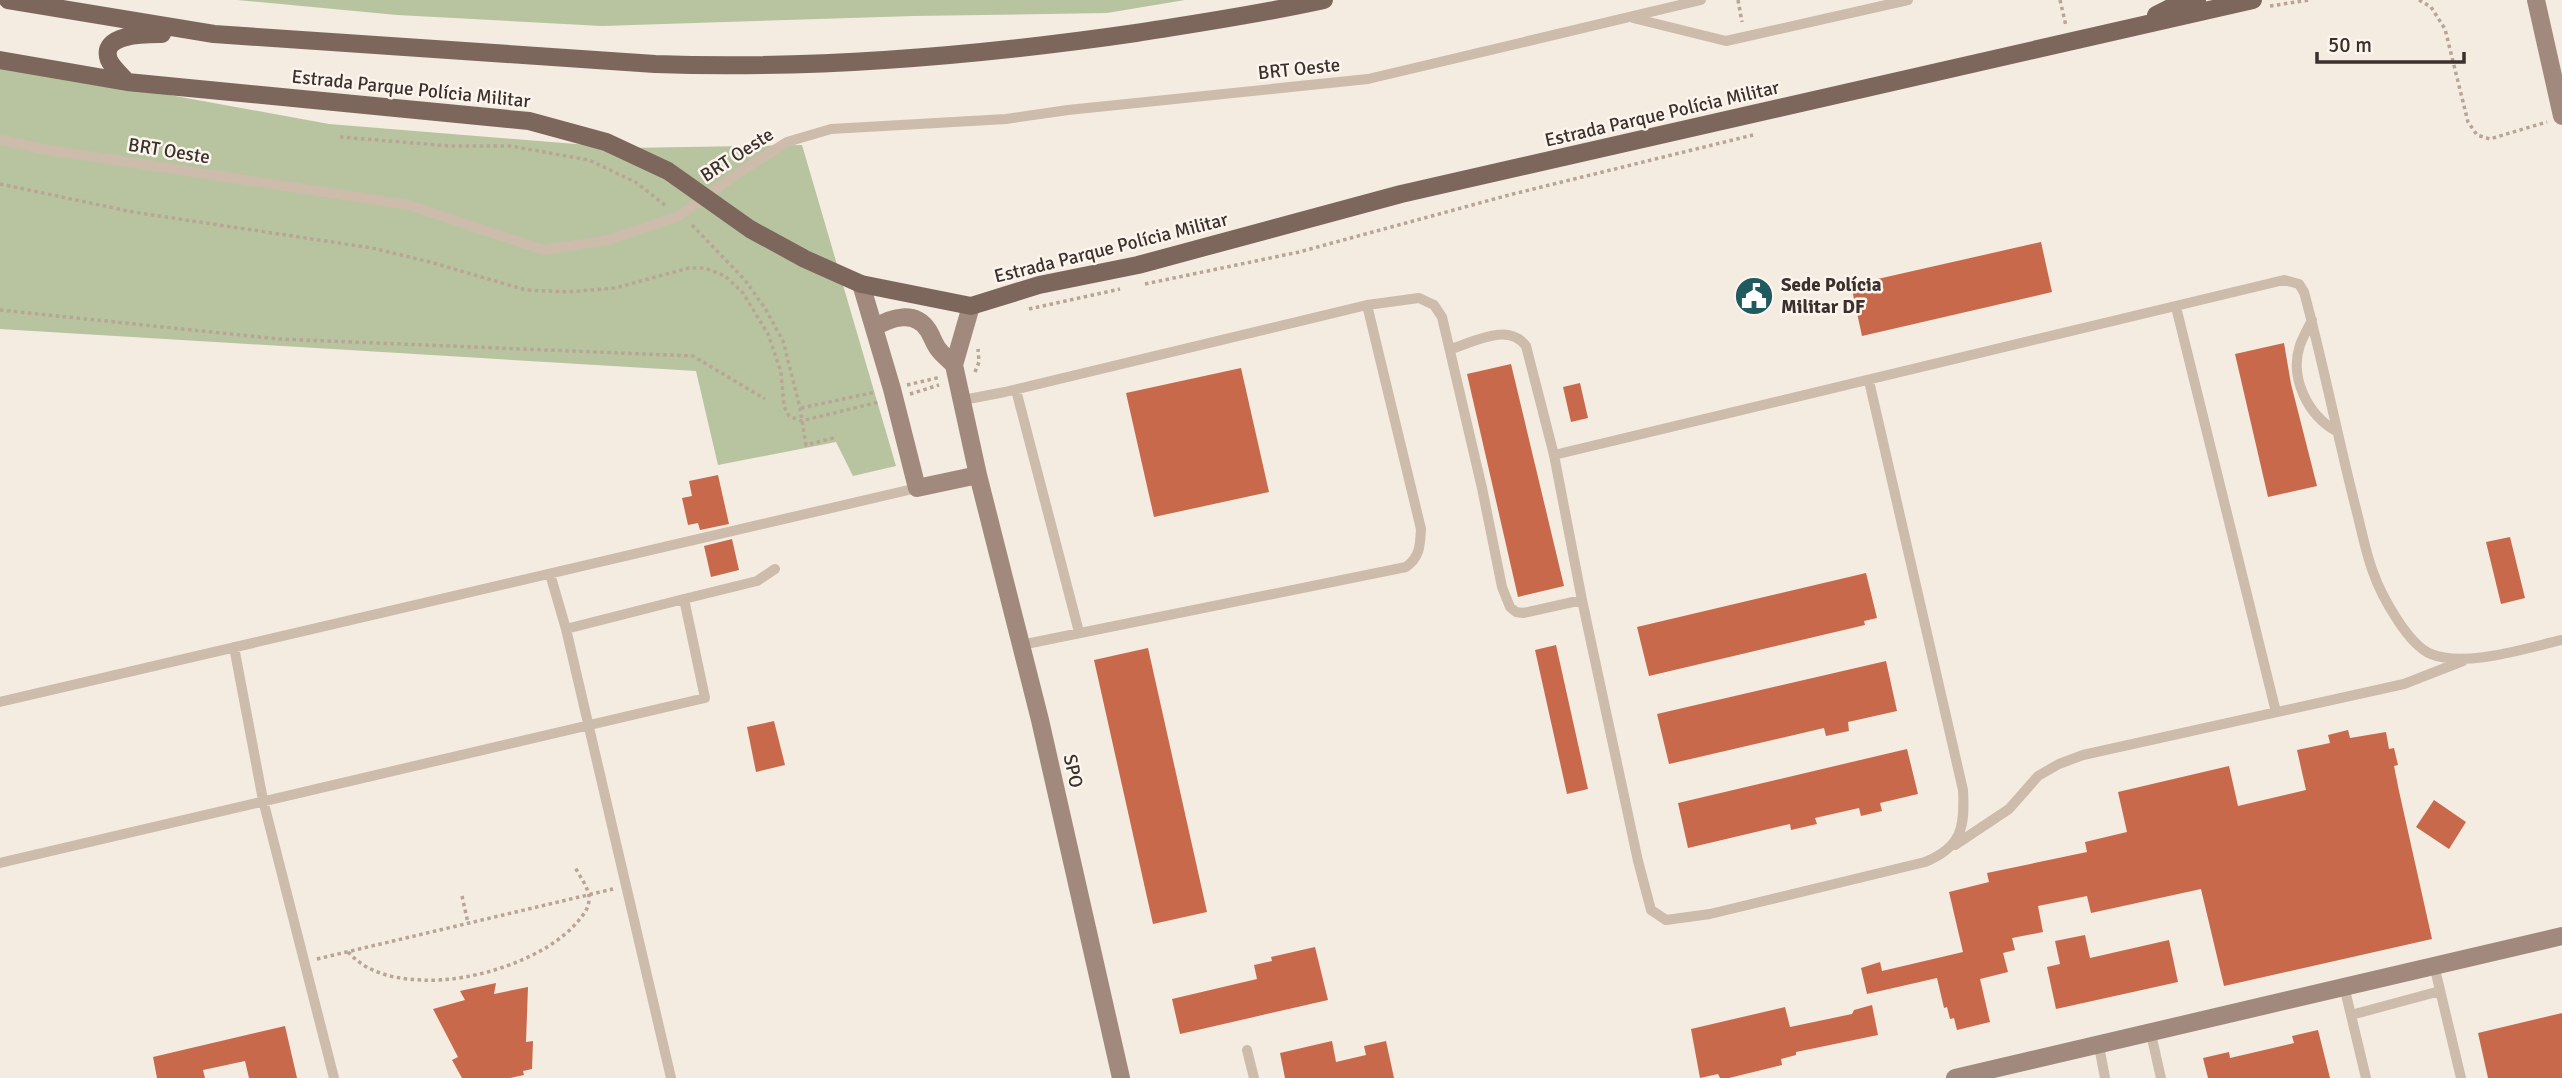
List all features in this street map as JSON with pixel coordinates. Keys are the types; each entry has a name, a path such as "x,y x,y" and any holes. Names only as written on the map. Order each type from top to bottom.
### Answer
{"main road":[{"name":"Estrada Parque Polícia Militar","path":"8,0 214,34 716,66 990,53 1265,13 1324,0"},
{"path":"2143,26 2160,12 2197,0"},
{"name":"Estrada Parque Polícia Militar","path":"0,60 127,82 529,121 606,142 668,171 750,229 805,259 861,284 971,306 1039,285 1138,265 1401,194 2143,26 2258,4"},
{"path":"127,82 109,61 108,52 114,42 130,34 214,34"}],"street":[{"path":"2536,0 2556,118"},
{"path":"861,284 917,488 978,475"},
{"path":"956,373 971,306"},
{"path":"874,328 900,317 915,318 928,329 956,373"},
{"name":"SPO","path":"956,373 978,475 1040,720 1121,1078"},
{"path":"1955,1078 2562,936"}],"lane":[{"name":"BRT Oeste","path":"0,140 43,149 409,205 544,250 608,240 679,216 787,142 831,129 1006,119 1068,110 1368,79 1701,0"},
{"name":"BRT Oeste","path":"1630,17 1726,41 1908,0"},
{"path":"1554,455 2284,280 2297,283 2303,288 2372,572 2384,598 2408,633 2428,653 2452,659 2562,640"},
{"path":"963,400 1016,390 1367,305 1419,298 1429,301 1442,317 1451,349 1500,579 1510,607 1523,613 1581,600"},
{"path":"1021,645 1406,566 1415,559 1420,547 1422,529 1367,305"},
{"path":"2176,307 2276,712"},
{"path":"2312,320 2299,347 2299,381 2314,414 2336,431"},
{"path":"1451,349 1505,333 1524,342 1530,355 1554,455 1581,600 1641,873 1649,906 1660,918 1666,920 1710,914 1925,862 1938,857 1959,837 1963,824 1963,789 1869,381"},
{"path":"1016,390 1079,632"},
{"path":"0,702 917,488"},
{"path":"566,629 757,581 775,569"},
{"path":"550,574 566,629 671,1078"},
{"path":"0,863 705,698 684,599"},
{"path":"234,647 263,800 334,1078"},
{"path":"1949,848 1980,831 2009,810 2038,776 2083,755 2403,684 2473,657"},
{"path":"2434,965 2461,1078"},
{"path":"2344,986 2366,1078"},
{"path":"2351,1015 2441,991"},
{"path":"2151,1034 2161,1078"},
{"path":"2099,1045 2105,1078"},
{"path":"1247,1050 1254,1078"}],"path":[{"path":"2258,4 2309,0"},
{"path":"2419,0 2431,7 2445,29 2468,122 2477,135 2490,139 2556,118"},
{"path":"1142,285 1299,253 1509,195 1764,132"},
{"path":"340,137 451,146 510,146 589,160 637,183 701,231 744,279 765,308 783,341 806,444 837,437"},
{"path":"0,184 133,212 372,248 526,290 567,292 615,288 689,268 705,268 725,276 743,293 768,334 781,372 785,406 789,416 801,421"},
{"path":"1022,311 1128,288"},
{"path":"0,310 279,339 693,356 765,399"},
{"path":"956,373 974,374 979,362 977,342"},
{"path":"348,952 357,962 374,972 425,981 501,968 530,957 557,941 587,910 589,895 575,867"},
{"path":"305,961 626,886"},
{"path":"462,896 468,923"}],"green space":[{"path":"237,0 1185,0 1107,13 602,26 397,15"},
{"path":"0,64 329,124 626,148 802,145 896,466 853,476 836,442 718,465 696,371 0,329"}],"building":[{"path":"2041,242 2052,292 1862,336 1851,285"},
{"path":"2284,343 2291,384 2317,486 2268,497 2235,354"},
{"path":"1511,364 1564,586 1518,597 1467,374"},
{"path":"1241,368 1269,492 1154,517 1126,393"},
{"path":"1580,383 1588,418 1571,422 1563,387"},
{"path":"718,475 729,524 700,530 698,523 688,525 682,498 692,496 689,481"},
{"path":"2510,537 2525,598 2501,604 2486,542"},
{"path":"732,539 739,570 711,577 704,546"},
{"path":"1866,573 1877,618 1864,621 1865,625 1649,676 1637,627"},
{"path":"1556,645 1588,789 1567,794 1535,650"},
{"path":"1148,648 1207,912 1153,924 1094,660"},
{"path":"1886,661 1897,711 1848,722 1849,731 1826,736 1824,728 1669,764 1657,714"},
{"path":"774,721 785,765 756,772 747,727"},
{"path":"2348,730 2350,738 2386,732 2389,749 2394,748 2398,765 2394,766 2432,939 2224,986 2201,889 2091,913 2087,896 2038,906 2043,932 2012,938 2015,950 2003,953 2008,972 1980,979 1990,1022 1957,1030 1954,1018 1950,1019 1947,1007 1944,1008 1937,978 1867,994 1861,968 1880,962 1882,971 1963,952 1949,892 1989,882 1987,873 2087,852 2085,842 2127,832 2118,792 2229,766 2238,806 2306,790 2297,750 2330,743 2328,735"},
{"path":"1907,749 1918,794 1880,803 1882,811 1861,816 1859,808 1815,818 1817,824 1791,830 1790,824 1688,848 1678,803"},
{"path":"2434,800 2466,822 2449,849 2416,827"},
{"path":"2085,935 2090,958 2169,940 2178,982 2056,1009 2047,967 2060,964 2055,941"},
{"path":"1315,947 1328,1000 1180,1034 1172,999 1257,979 1254,965 1272,961 1271,957"},
{"path":"496,983 494,994 528,987 526,1042 533,1041 532,1069 523,1071 524,1075 510,1078 462,1078 452,1060 458,1057 433,1009 465,1000 460,991"},
{"path":"1872,1005 1878,1035 1796,1052 1796,1055 1781,1059 1782,1065 1729,1078 1720,1078 1718,1074 1700,1078 1691,1029 1785,1007 1790,1027 1852,1014 1854,1010"},
{"path":"2562,1013 2562,1078 2488,1078 2478,1033"},
{"path":"285,1026 297,1078 249,1078 245,1061 203,1070 205,1078 157,1078 153,1057"},
{"path":"2318,1030 2330,1078 2208,1078 2203,1058 2229,1052 2230,1058 2294,1043 2292,1036"},
{"path":"1332,1041 1336,1062 1366,1055 1364,1046 1386,1041 1394,1078 1285,1078 1280,1053"}],"place":[{"name":"Sede Polícia Militar DF","path":"1754,296"}]}
